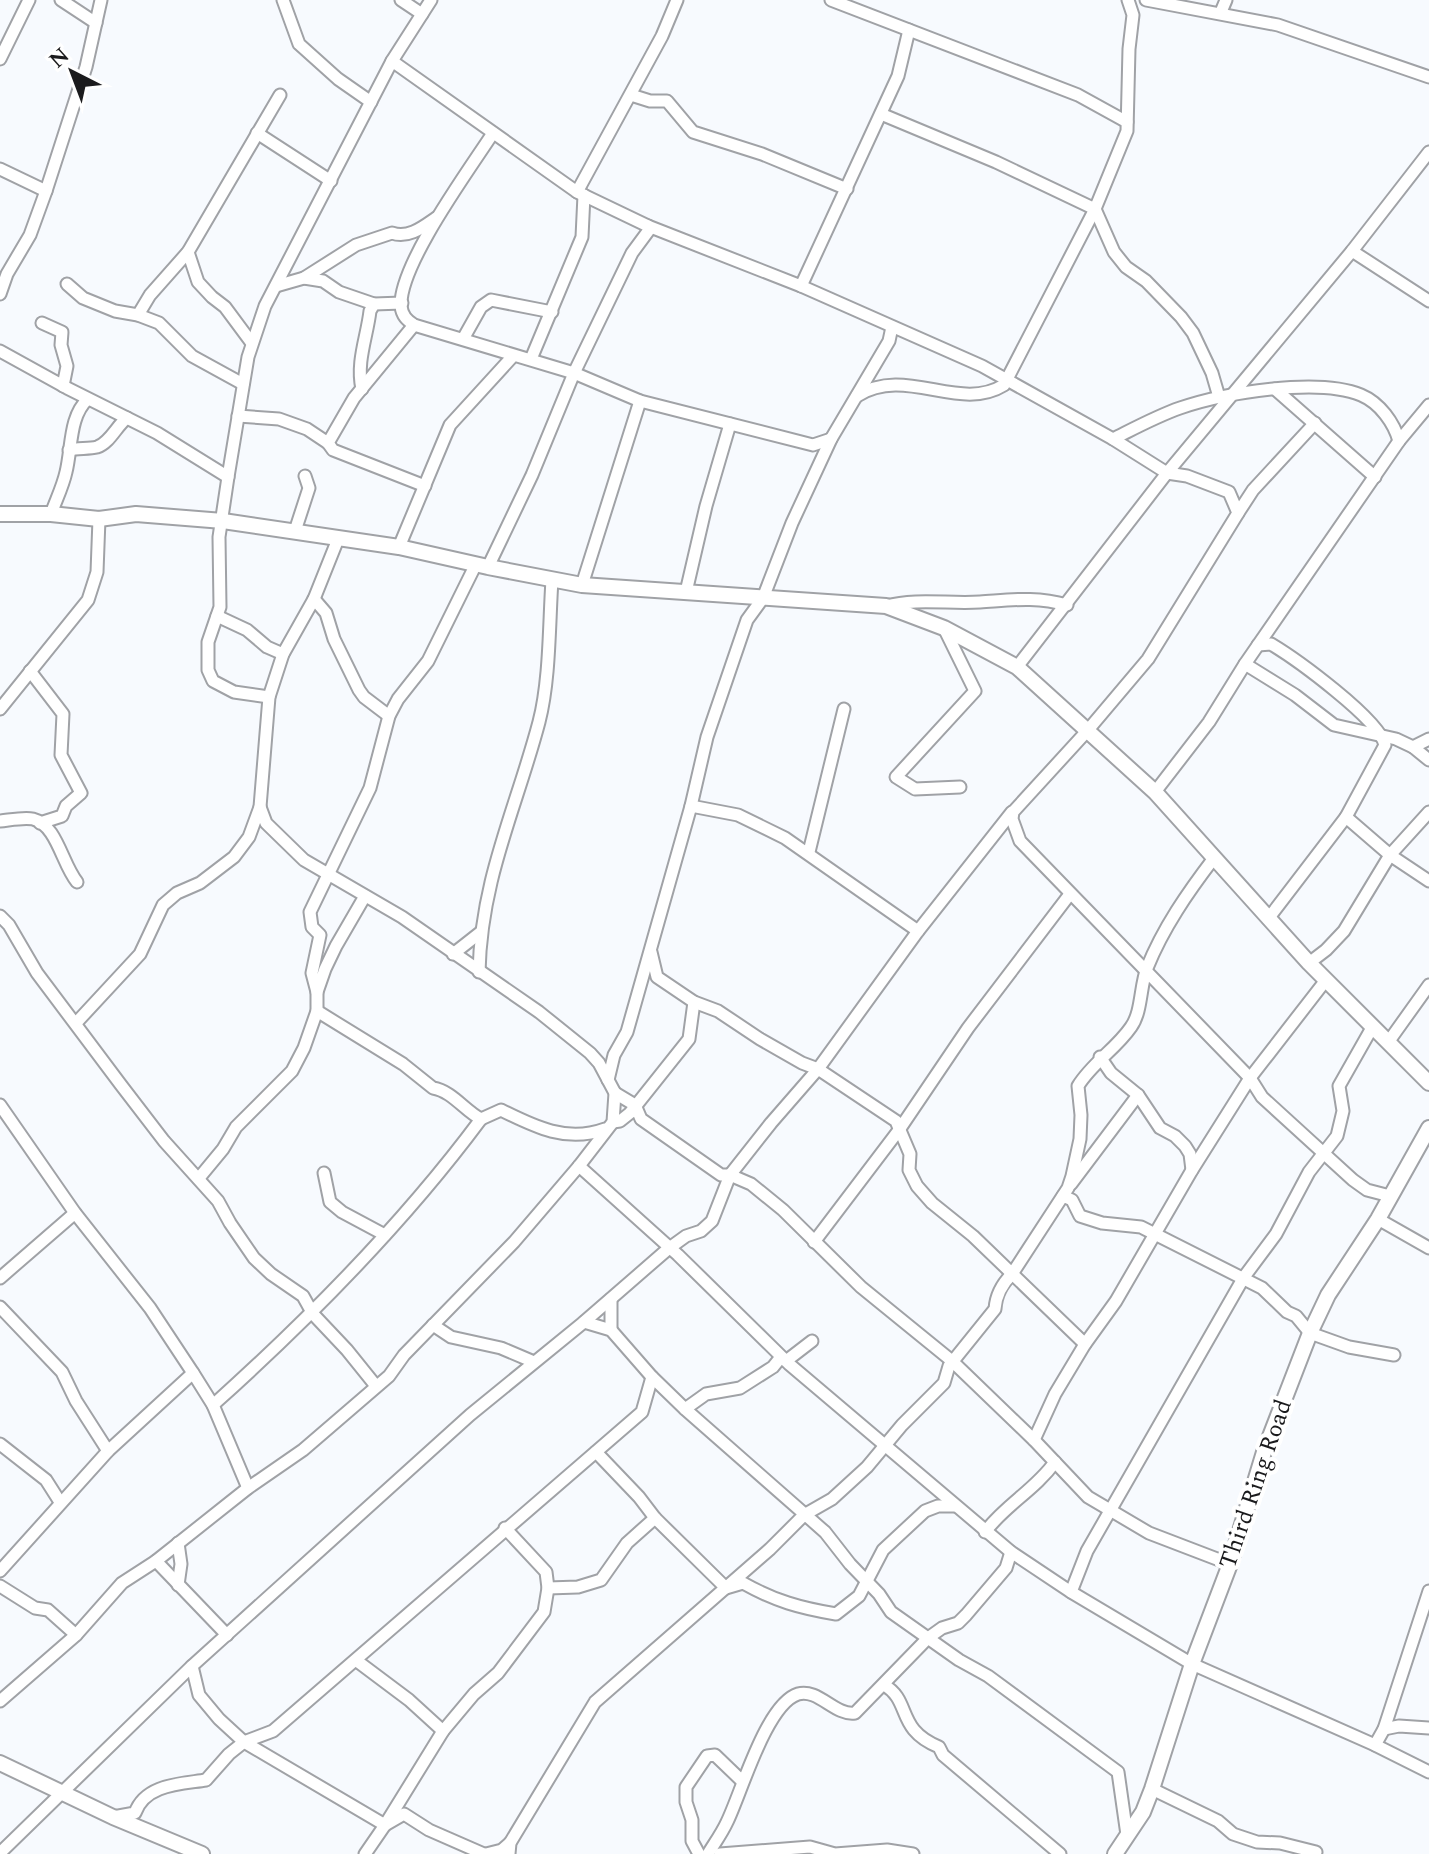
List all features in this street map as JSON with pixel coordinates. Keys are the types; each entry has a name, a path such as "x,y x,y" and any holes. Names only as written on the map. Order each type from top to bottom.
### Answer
{"street":[{"path":"0,59 29,0"},
{"path":"61,0 96,23"},
{"path":"0,294 4,272 30,235 46,191 86,67 101,0"},
{"path":"283,0 299,44 338,79 371,102"},
{"path":"401,0 422,14"},
{"path":"269,697 234,692 213,681 208,670 208,642 220,607 219,537 251,342 276,286 392,61 431,0"},
{"path":"531,359 582,237 581,194 662,36 677,0"},
{"path":"831,0 1078,95 1127,122"},
{"path":"857,396 883,385 980,395 995,391 1006,381 1031,338 1095,209 1127,131 1133,15 1128,0"},
{"path":"1146,0 1225,3 1278,25 1429,77"},
{"path":"801,286 898,76 909,30"},
{"path":"392,61 581,194 648,226 801,286 982,366 1167,473 1187,476 1229,492 1238,513"},
{"path":"138,315 150,295 188,252 280,95"},
{"path":"631,95 650,101 667,101 693,132 762,154 847,189"},
{"path":"881,114 984,156 1095,209 1114,252 1126,267 1146,281 1193,333 1225,396"},
{"path":"257,133 331,181"},
{"path":"493,133 422,244 403,289 405,319 414,325 574,373 640,401 813,445 831,439"},
{"path":"1017,667 1225,396 1352,251 1429,152"},
{"path":"0,169 46,191"},
{"path":"276,286 304,278 356,245 392,233 399,236 417,231 440,215"},
{"path":"199,1178 236,1127 292,1071 304,1048 317,1011 317,992 312,973 320,935 312,927 310,912 370,788 389,716 398,699 428,661 532,475 574,373 632,253 649,230 648,226"},
{"path":"1352,251 1429,301"},
{"path":"188,252 198,282 225,307 251,342"},
{"path":"304,278 323,281 339,292 374,304 402,303"},
{"path":"67,284 83,298 159,323 192,356 243,384"},
{"path":"463,339 481,307 491,300 552,312"},
{"path":"362,389 360,360 374,304"},
{"path":"42,323 62,332 61,345 67,366 63,386"},
{"path":"328,443 362,389 414,325"},
{"path":"608,1080 614,1055 627,1032 641,984 707,737 747,620 763,598 792,523 831,439 889,341 892,327"},
{"path":"0,351 157,433 228,477"},
{"path":"399,547 450,425 513,356"},
{"path":"1113,439 1178,409 1225,396 1275,389 1345,390 1363,395 1389,420 1399,441"},
{"path":"1275,389 1375,477"},
{"path":"51,514 66,472 82,405 88,399"},
{"path":"582,585 640,401"},
{"path":"1155,792 1209,722 1245,664 1399,441 1425,418 1429,405"},
{"path":"238,416 279,419 307,429 333,450 425,486"},
{"path":"69,450 98,447 127,418"},
{"path":"0,1853 192,1666 459,1425 668,1249 686,1236 701,1231 712,1221 730,1175 818,1069 918,931 1013,812 1148,659 1253,490 1315,423"},
{"path":"686,592 706,506 730,424"},
{"path":"295,531 309,488 305,476"},
{"path":"1,516 51,514 99,519 136,514 223,521 399,547 582,585 886,606 944,628 1017,667 1155,792 1309,963 1429,1083"},
{"path":"0,709 88,600 97,572 99,519"},
{"path":"76,1023 140,954 163,905 177,893 200,883 234,857 249,837 260,807 269,697 283,654 314,599 338,539"},
{"path":"479,972 481,932 490,877 539,720 552,580"},
{"path":"886,606 905,601 979,602 1024,598 1048,599 1067,605"},
{"path":"314,599 326,613 334,639 359,690 389,716"},
{"path":"217,616 247,630 267,647 283,654"},
{"path":"944,628 975,691 896,777 915,789 960,787"},
{"path":"1258,645 1271,644 1291,656 1365,716 1383,736 1385,745 1346,817 1268,919"},
{"path":"1245,664 1281,685 1334,725 1383,736 1413,747 1429,760"},
{"path":"30,671 63,714 61,755 81,793 66,806 62,816 40,823"},
{"path":"809,852 844,709"},
{"path":"1413,747 1429,739"},
{"path":"691,806 738,815 809,852 918,931"},
{"path":"260,807 266,823 304,860 402,917 539,1012 590,1053 615,1093 635,1105 641,1119 721,1175 730,1175 751,1184 861,1287 952,1361 1088,1497 1149,1533 1230,1564"},
{"path":"1013,812 1012,819 1020,841 1250,1078 1262,1097 1367,1190 1390,1196"},
{"path":"1309,963 1344,931 1390,855 1429,812"},
{"path":"1346,817 1390,855 1429,881"},
{"path":"0,821 32,819 48,827 67,870 77,882"},
{"path":"1065,1192 1080,1139 1078,1086 1100,1057 1132,1026 1146,971 1161,939 1214,858"},
{"path":"814,1242 899,1130 968,1028 1070,894"},
{"path":"317,992 336,946 365,896"},
{"path":"0,916 9,925 29,961 147,1118 218,1201 254,1258 303,1296 311,1311 376,1386"},
{"path":"453,954 481,932"},
{"path":"650,951 657,977 694,1002 718,1011 760,1039 818,1069 896,1121 910,1154 909,1170 917,1186 1085,1344"},
{"path":"641,984 657,977"},
{"path":"1034,1440 1055,1394 1116,1301 1250,1078 1326,980"},
{"path":"1389,1041 1429,985"},
{"path":"213,1405 260,1363 424,1194 481,1119 501,1110 540,1130 587,1136 620,1121 689,1039 694,1002"},
{"path":"317,1011 403,1064 481,1119"},
{"path":"1071,1592 1087,1551 1244,1277 1276,1234 1309,1172 1337,1136 1343,1111 1339,1086 1373,1026"},
{"path":"1100,1057 1111,1073 1138,1095 1160,1128 1185,1146 1190,1154 1192,1170"},
{"path":"0,1701 76,1635 122,1583 156,1561 248,1488 303,1450 389,1376 404,1355 514,1242 579,1166 610,1125 615,1093"},
{"path":"385,1825 404,1814 429,1830 485,1854 510,1848 595,1702 804,1515 832,1499 886,1447 902,1425 944,1383 952,1361 995,1309 1004,1282 1065,1192 1138,1095"},
{"path":"0,1105 75,1213 150,1308 193,1373 213,1405 248,1488"},
{"name":"Third Ring Road","path":"1115,1854 1143,1812 1152,1789 1192,1664 1230,1564 1264,1452 1310,1333 1328,1295 1378,1219 1429,1128"},
{"path":"579,1166 678,1255 784,1359 1011,1552 1071,1592 1192,1664 1429,1772"},
{"path":"324,1173 330,1202 342,1212 385,1235"},
{"path":"1065,1192 1080,1216 1102,1223 1141,1227 1244,1277 1296,1316 1310,1333 1349,1347 1394,1355"},
{"path":"0,1278 75,1213"},
{"path":"1378,1219 1429,1248"},
{"path":"611,1299 611,1330"},
{"path":"0,1307 62,1372 76,1401 108,1451"},
{"path":"584,1322 611,1330 685,1409 825,1532 891,1612 959,1660 988,1676 1118,1772 1127,1835"},
{"path":"433,1325 451,1337 501,1348 534,1362"},
{"path":"685,1409 706,1394 740,1388 756,1380 812,1341"},
{"path":"0,1571 108,1451 193,1373"},
{"path":"113,1817 135,1813 144,1798 156,1790 206,1780 244,1742 273,1731 642,1412 652,1377"},
{"path":"0,1444 46,1480 72,1489"},
{"path":"596,1452 655,1518 726,1588"},
{"path":"985,1532 995,1518 1040,1481 1055,1462"},
{"path":"46,1480 60,1502"},
{"path":"726,1588 743,1583 782,1603 836,1614 859,1596 883,1550 925,1511 938,1506 954,1506"},
{"path":"548,1588 578,1587 601,1580 627,1543 655,1518"},
{"path":"365,1854 443,1731 474,1694 498,1673 544,1612 548,1588 546,1572 505,1528"},
{"path":"178,1543 181,1564 178,1585"},
{"path":"708,1854 727,1822 757,1747 783,1707 794,1697 808,1694 850,1714 855,1713 928,1638 942,1628 958,1623 966,1615 1006,1568 1011,1552"},
{"path":"156,1561 227,1635"},
{"path":"0,1586 35,1608 48,1610 76,1635"},
{"path":"1375,1745 1384,1729 1429,1591"},
{"path":"357,1661 409,1700 443,1731"},
{"path":"192,1666 199,1695 244,1742 385,1825"},
{"path":"884,1685 901,1706 908,1727 923,1740 939,1747 943,1755 1060,1854"},
{"path":"1384,1729 1399,1726 1429,1728"},
{"path":"699,1854 692,1841 686,1787 707,1756 715,1755 742,1781"},
{"path":"0,1763 113,1817 202,1854"},
{"path":"1152,1789 1218,1821 1233,1834 1257,1842 1280,1843 1316,1852"},
{"path":"720,1854 810,1847 835,1854 887,1850 913,1854"}]}
